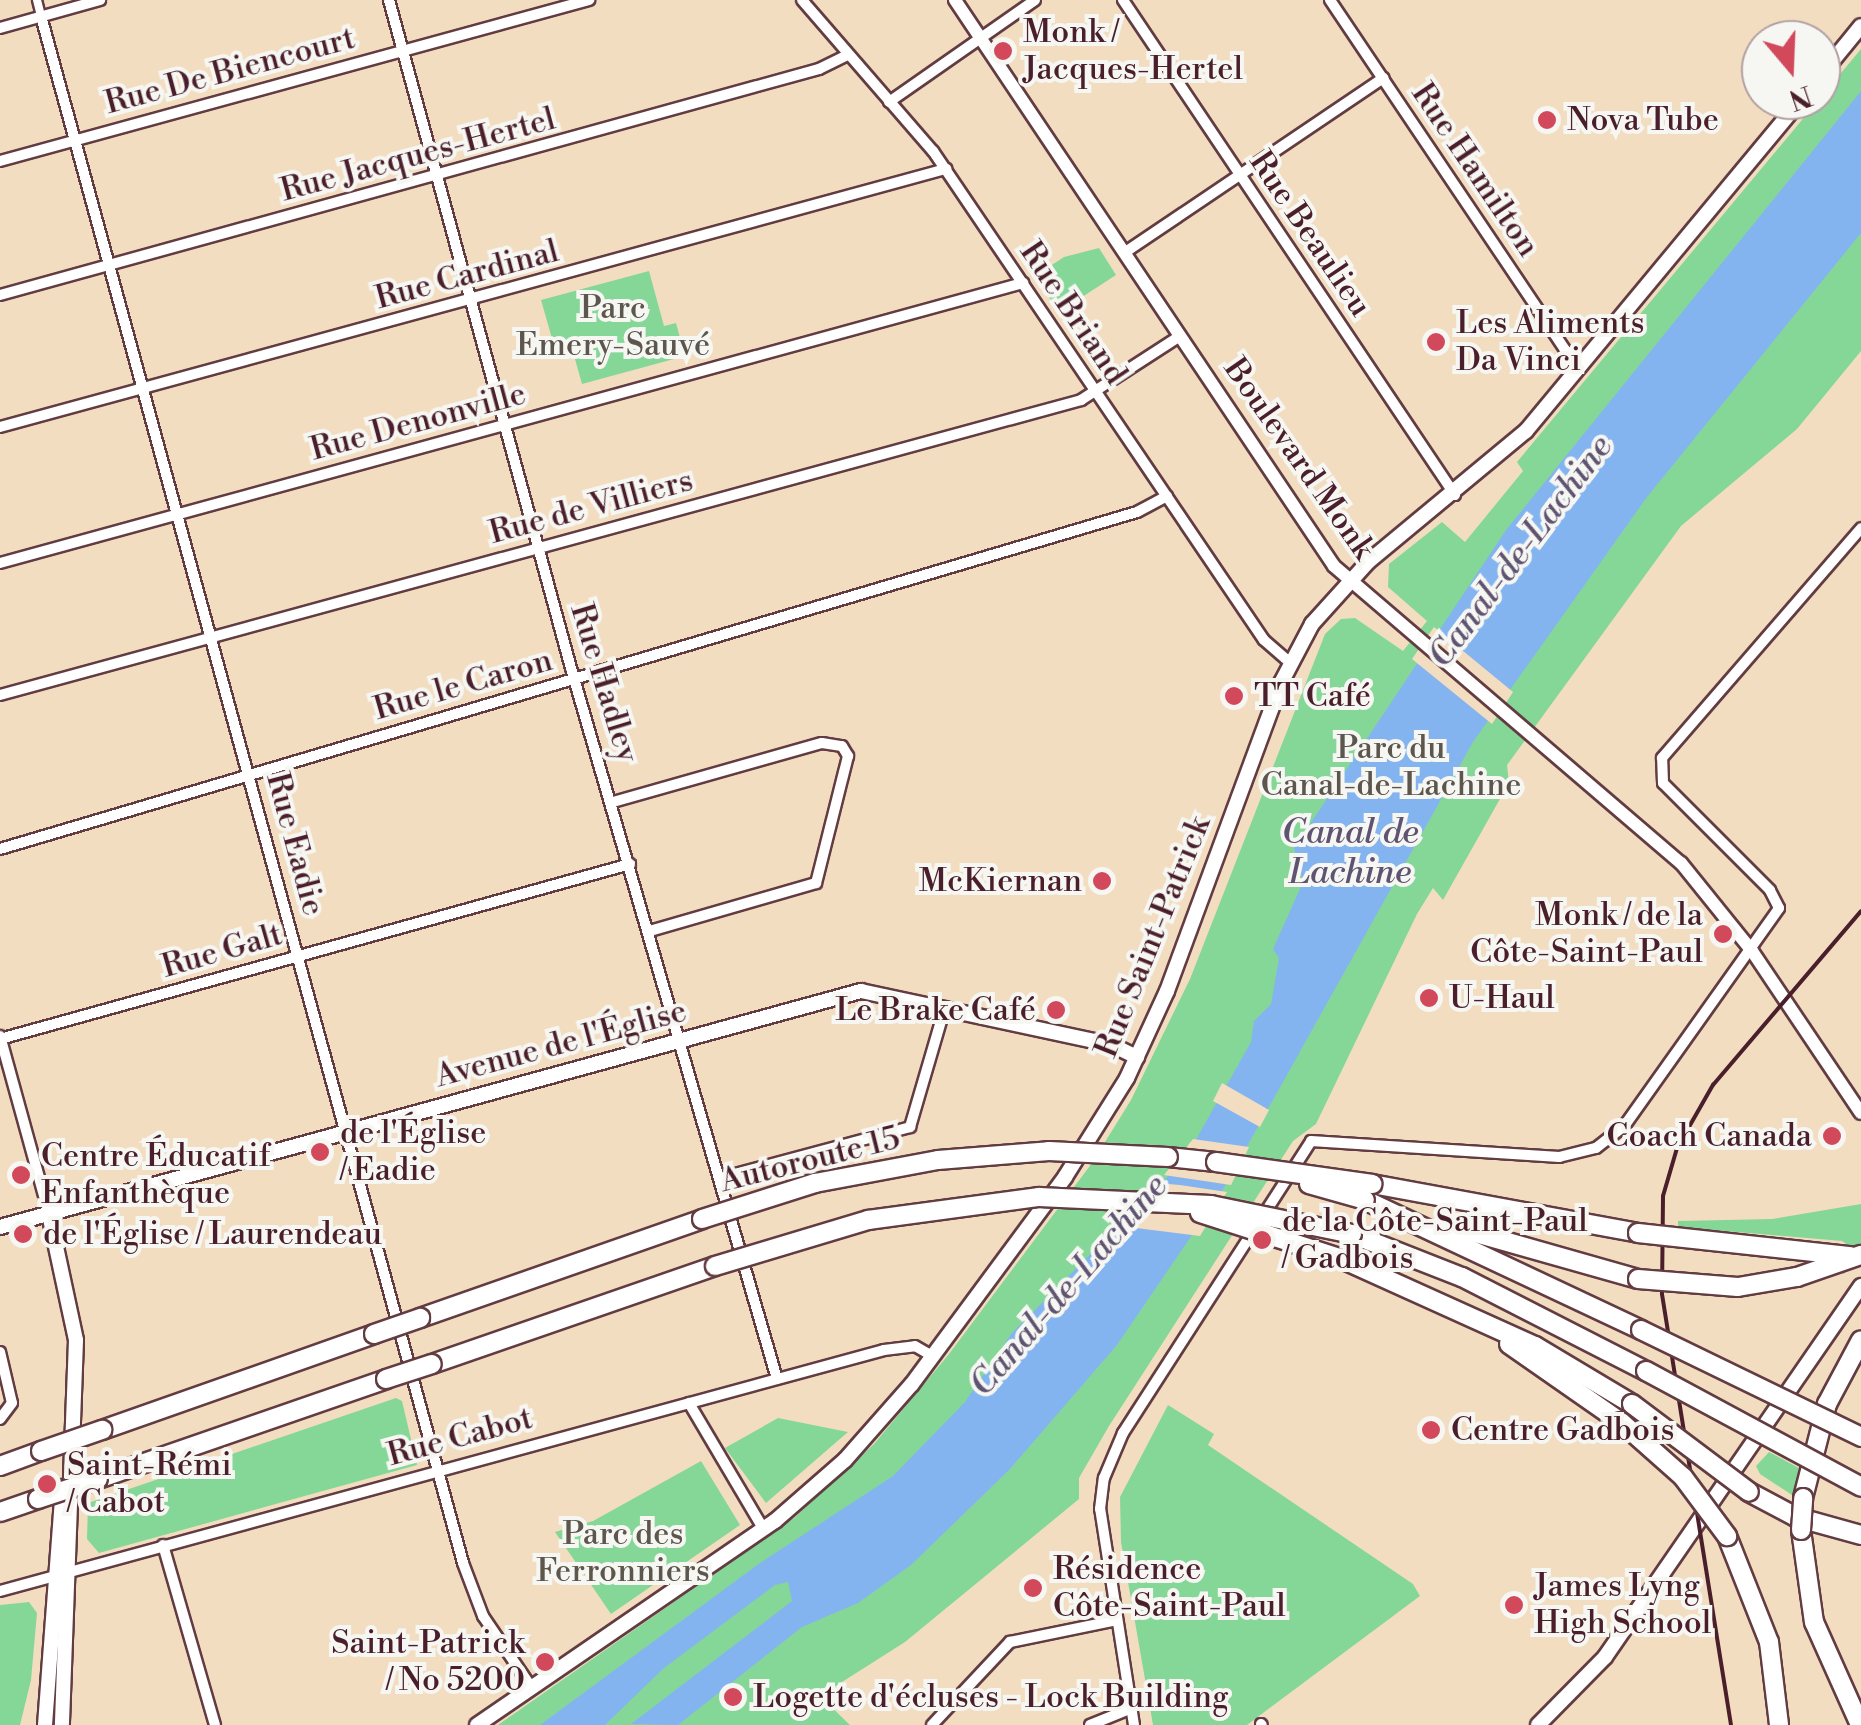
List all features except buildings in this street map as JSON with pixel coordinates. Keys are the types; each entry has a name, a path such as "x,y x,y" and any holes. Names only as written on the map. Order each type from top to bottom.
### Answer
{"highway":[{"name":"Autoroute 15","path":"0,1466 702,1219 854,1174 970,1156 1107,1152 1216,1162 1368,1192"},
{"path":"1368,1192 1861,1437"},
{"path":"1368,1192 1638,1233 1861,1256"},
{"path":"0,1512 828,1230 928,1208 1039,1198 1141,1199 1238,1208 1352,1234 1462,1276 1861,1487"},
{"path":"1141,1199 1342,1260 1535,1346 1632,1404 1749,1492 1796,1517 1861,1536"},
{"path":"1406,1214 1638,1279 1738,1287 1797,1277 1861,1256"},
{"path":"1458,1312 1621,1422 1682,1477 1727,1536 1763,1621 1779,1725"},
{"path":"1860,1724 1814,1622 1802,1530 1803,1498 1826,1404 1861,1340"}],"main road":[{"path":"1841,50 1861,26"},
{"name":"Rue Saint-Patrick","path":"478,1725 764,1530 855,1450 932,1356 1065,1177 1137,1057 1290,664 1312,624 1350,581 1507,452 1784,120"},
{"name":"Avenue de l'Église","path":"0,1227 869,990 1112,1045 1137,1057"},
{"path":"48,1214 75,1318 70,1572 62,1725"},
{"path":"1538,1725 1599,1665 1861,1286"},
{"path":"45,1725 58,1508 70,1458"}],"street":[{"name":"Rue Eadie","path":"37,0 181,513 437,1470 478,1607 532,1688"},
{"path":"0,28 100,0"},
{"name":"Rue Hadley","path":"389,0 538,547 776,1379"},
{"name":"Rue De Biencourt","path":"0,161 589,0"},
{"name":"Rue Briand","path":"802,0 946,170 1271,650 1290,664"},
{"name":"Boulevard Monk","path":"955,0 1350,581 1681,863 1752,951 1861,1113"},
{"path":"889,102 1036,0"},
{"name":"Rue Beaulieu","path":"1123,0 1455,495"},
{"name":"Rue Hamilton","path":"1330,0 1565,350 1583,364"},
{"name":"Rue Jacques-Hertel","path":"0,295 819,70 846,56"},
{"path":"1124,253 1383,78"},
{"name":"Rue Cardinal","path":"0,427 946,170"},
{"name":"Rue Denonville","path":"0,563 1024,283"},
{"name":"Rue de Villiers","path":"0,695 1096,391 1180,336"},
{"name":"Rue le Caron","path":"0,849 1137,512 1167,496"},
{"path":"1134,1725 1100,1510 1112,1456 1308,1143 1326,1138 1552,1158 1596,1148 1625,1125 1775,920 1778,902 1663,782 1659,767 1861,528"},
{"path":"614,802 822,743 842,746 848,756 816,883 650,932"},
{"name":"Rue Galt","path":"0,1038 630,864"},
{"path":"720,1178 910,1127 945,1007"},
{"path":"0,1038 48,1214"},
{"name":"Rue Cabot","path":"0,1591 896,1347 914,1346 932,1356"},
{"path":"0,1352 4,1415"},
{"path":"689,1403 764,1530"},
{"path":"163,1546 215,1725"},
{"path":"932,1725 1010,1642 1117,1620"},
{"path":"1090,1725 1132,1708"}],"green space":[{"name":"Parc du Canal-de-Lachine","path":"1861,49 1861,351 1797,429 1681,526 1507,765 1509,783 1443,900 1433,888 1417,914 1316,1124 1293,1141 1109,1426 1079,1478 1079,1499 905,1642 820,1696 850,1725 498,1725 794,1518 874,1444 949,1354 1092,1163 1131,1100 1190,979 1325,634 1341,619 1355,618 1403,651 1427,621 1388,587 1389,564 1442,522 1465,542 1523,471 1517,462 1802,120 1841,120 1841,73"},
{"path":"1099,248 1116,275 1059,312 1035,276 1064,257"},
{"name":"Parc Emery-Sauvé","path":"649,271 664,326 676,323 685,356 582,384 571,345 555,349 541,300"},
{"path":"1861,1204 1861,1250 1844,1274 1838,1272 1854,1249 1842,1241 1678,1227 1678,1221 1772,1219"},
{"path":"396,1398 402,1401 417,1465 99,1553 87,1539 88,1503"},
{"path":"1168,1405 1214,1434 1208,1445 1413,1584 1420,1596 1247,1725 1153,1725 1121,1542 1120,1497"},
{"name":"Parc des Ferronniers","path":"778,1418 848,1432 766,1503 725,1448"},
{"path":"1769,1452 1799,1468 1795,1497 1760,1474 1756,1466"},
{"name":"Parc des Ferronniers","path":"701,1461 740,1525 611,1614 555,1532 593,1521"},
{"path":"29,1602 37,1613 31,1680 20,1725 0,1725 0,1605"}],"water":[{"name":"Canal de Lachine","path":"1861,91 1861,233 1647,497 1473,742 1222,1191 1117,1345 1009,1470 911,1565 858,1603 802,1627 678,1725 631,1724 792,1601 788,1582 775,1585 664,1668 605,1725 540,1725 760,1563 893,1476 965,1402 1012,1333 1185,1159 1251,1042 1254,1021 1271,1004 1279,958 1273,949 1303,882 1294,848 1506,530"}],"pier":[{"path":"1434,627 1513,692 1492,724 1412,659"},
{"path":"1222,1083 1269,1110 1260,1127 1213,1101"},
{"path":"1193,1139 1249,1147 1231,1185 1164,1175"},
{"path":"1156,1183 1227,1192 1200,1236 1112,1225"}],"railway":[{"path":"1731,1725 1662,1293 1663,1196 1677,1148 1713,1085 1861,911"}],"place":[{"name":"Monk / Jacques-Hertel","path":"1003,51"},
{"name":"Nova Tube","path":"1547,120"},
{"name":"Les Aliments Da Vinci","path":"1436,342"},
{"name":"TT Café","path":"1234,696"},
{"name":"McKiernan","path":"1102,881"},
{"name":"Monk / de la Côte-Saint-Paul","path":"1723,934"},
{"name":"U-Haul","path":"1429,998"},
{"name":"Le Brake Café","path":"1056,1010"},
{"name":"Coach Canada","path":"1832,1136"},
{"name":"de l'Église / Eadie","path":"320,1152"},
{"name":"Centre Éducatif Enfanthèque","path":"21,1175"},
{"name":"de l'Église / Laurendeau","path":"23,1234"},
{"name":"de la Côte-Saint-Paul / Gadbois","path":"1262,1240"},
{"name":"Centre Gadbois","path":"1431,1430"},
{"name":"Saint-Rémi / Cabot","path":"47,1484"},
{"name":"Résidence Côte-Saint-Paul","path":"1033,1588"},
{"name":"James Lyng High School","path":"1514,1605"},
{"name":"Saint-Patrick / No 5200","path":"545,1662"},
{"name":"Logette d'écluses - Lock Building","path":"733,1697"}],"water label":[{"name":"Canal-de-Lachine","path":"1521,552"},
{"name":"Canal-de-Lachine","path":"1069,1286"}]}
